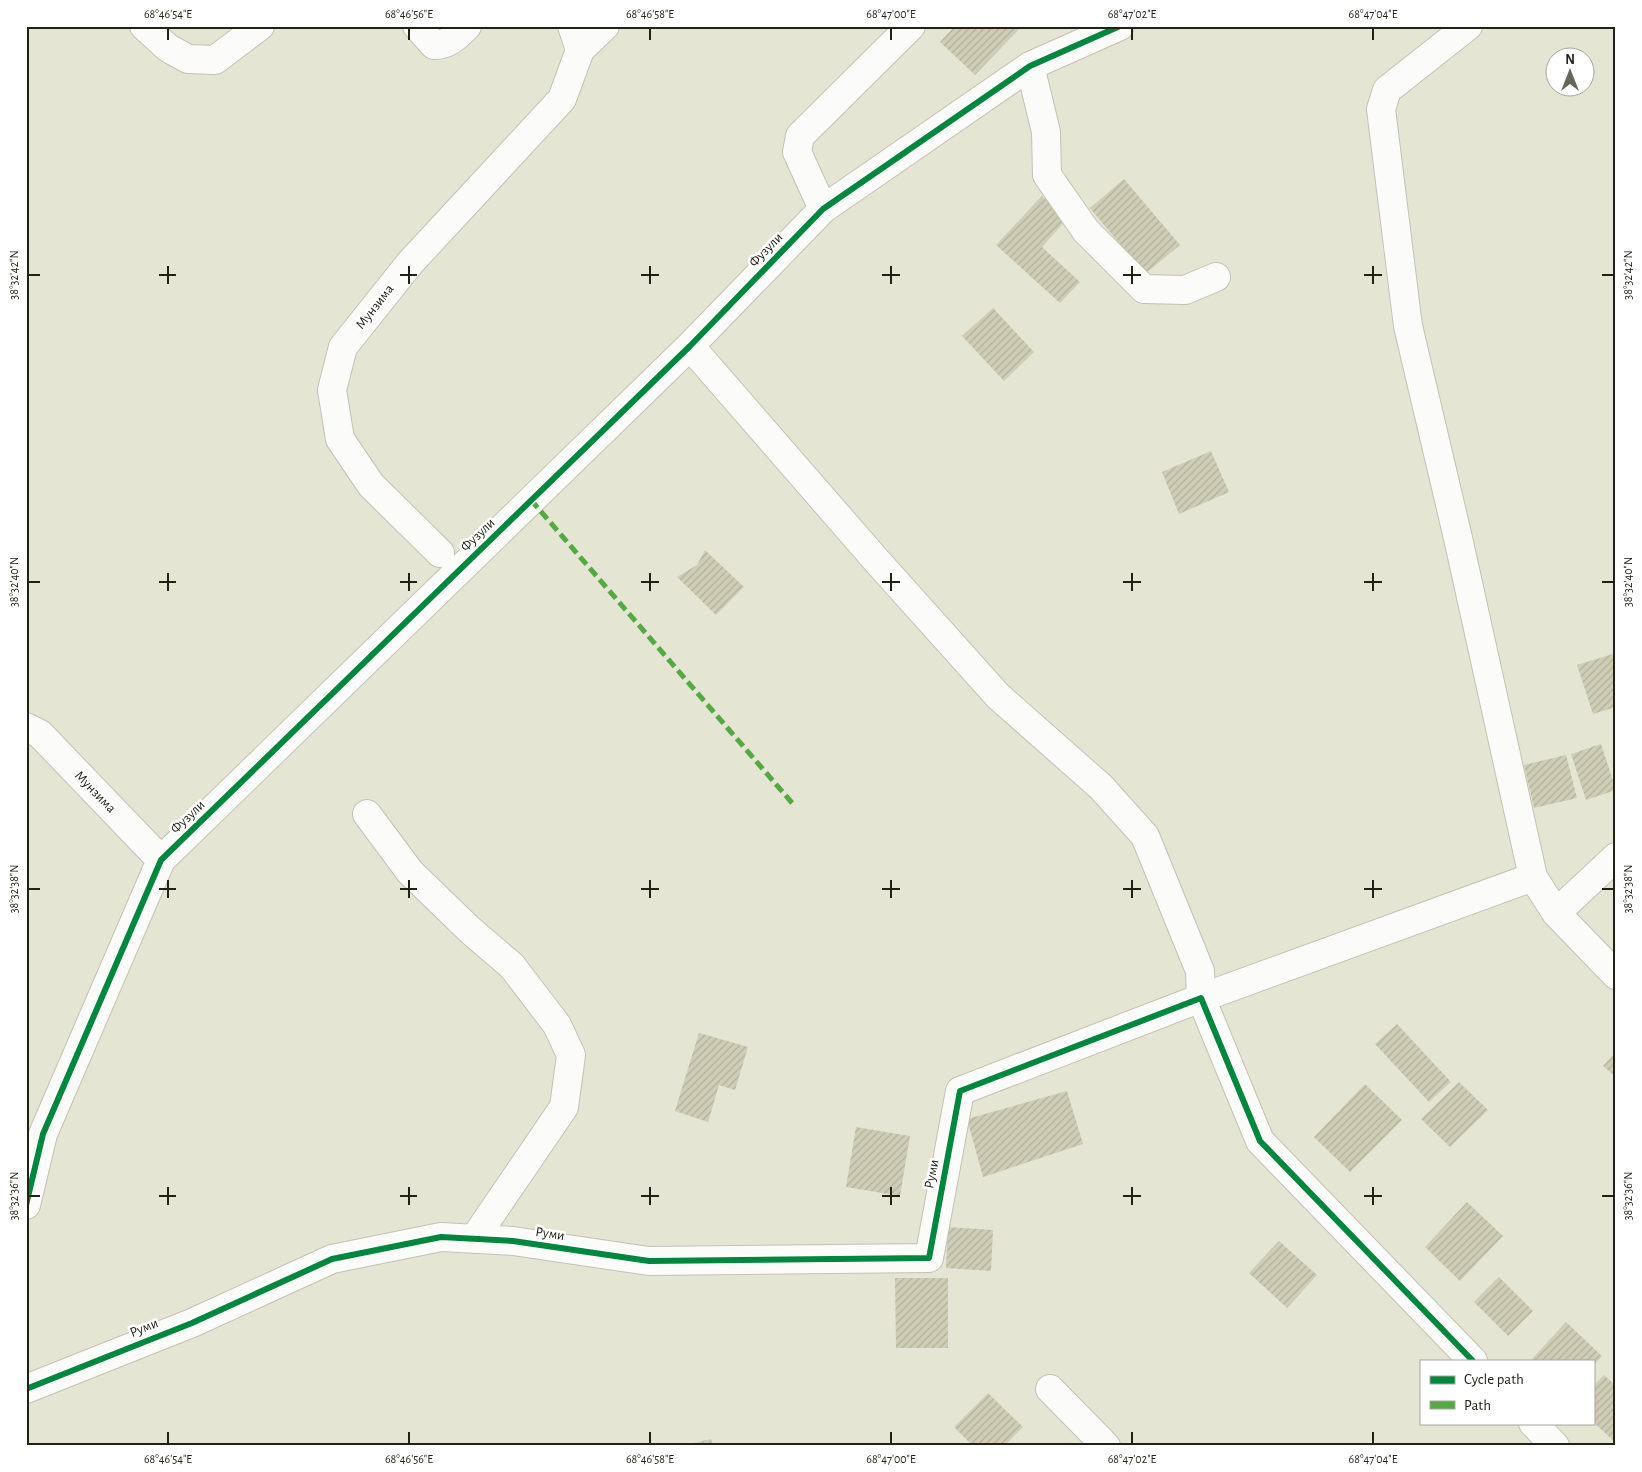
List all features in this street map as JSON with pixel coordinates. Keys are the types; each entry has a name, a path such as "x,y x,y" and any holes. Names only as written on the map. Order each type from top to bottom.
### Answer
{"street":[{"path":"144,26 168,48 188,60 215,60 260,26"},
{"path":"417,26 434,45 443,45 455,38 467,26"},
{"path":"576,38 605,26"},
{"path":"824,209 798,152 800,136 911,26"},
{"name":"Фузули","path":"26,1205 43,1134 161,860 690,346 824,209 1030,66 1120,26"},
{"path":"1468,26 1387,90 1381,109 1408,326 1458,538 1533,877 1556,913 1616,975"},
{"name":"Мунзима","path":"440,554 371,485 340,438 332,390 343,347 410,263 562,99 576,38"},
{"path":"1030,66 1046,132 1047,175 1086,231 1144,289 1184,290 1216,277"},
{"path":"690,346 870,553 998,696 1101,787 1145,836 1200,971 1201,998 1260,1141 1472,1360"},
{"name":"Мунзима","path":"26,727 40,734 161,860"},
{"path":"367,814 410,872 470,930 512,966 557,1025 571,1055 564,1107 474,1239"},
{"path":"1556,913 1616,857"},
{"path":"1201,998 1533,877"},
{"name":"Руми","path":"26,1389 192,1323 332,1259 441,1237 513,1241 650,1261 929,1258 960,1091 1201,998"},
{"path":"1050,1389 1106,1446"},
{"path":"1534,1424 1555,1446"}],"building":[{"path":"955,26 1022,26 975,75 940,42"},
{"path":"1124,179 1180,245 1145,274 1090,208"},
{"path":"1042,196 1067,219 1042,247 1080,282 1060,303 996,245"},
{"path":"993,308 1034,352 1004,381 962,336"},
{"path":"1211,451 1229,492 1179,514 1162,472"},
{"path":"705,550 744,587 716,615 677,577 697,565"},
{"path":"1616,653 1616,707 1593,714 1577,665"},
{"path":"1601,744 1616,790 1586,800 1571,754"},
{"path":"1566,755 1577,798 1534,808 1524,765"},
{"path":"1397,1024 1451,1082 1429,1102 1375,1044"},
{"path":"699,1033 748,1047 735,1090 719,1085 708,1122 675,1111"},
{"path":"1616,1052 1616,1077 1603,1066"},
{"path":"1459,1082 1488,1110 1450,1147 1421,1119"},
{"path":"1365,1084 1402,1120 1350,1172 1314,1137"},
{"path":"1067,1091 1083,1144 983,1177 967,1119"},
{"path":"856,1127 910,1136 900,1196 846,1187"},
{"path":"1467,1202 1503,1236 1460,1281 1425,1247"},
{"path":"948,1227 993,1230 991,1271 946,1268"},
{"path":"1279,1241 1317,1275 1287,1308 1249,1273"},
{"path":"1499,1277 1533,1311 1508,1336 1474,1302"},
{"path":"895,1278 948,1278 948,1348 896,1348"},
{"path":"1566,1322 1602,1356 1594,1365 1594,1360 1532,1359"},
{"path":"1604,1375 1616,1386 1616,1443 1594,1423 1594,1385"},
{"path":"988,1393 1023,1427 1004,1446 973,1446 954,1427"},
{"path":"711,1439 713,1446 686,1446 686,1445"}],"marked path":[{"path":"531,500 793,804"}],"cycle path":[{"path":"26,1205 43,1134 161,860 690,346 823,209 1030,66 1120,26"},
{"path":"26,1389 192,1323 332,1259 441,1237 513,1241 649,1261 929,1258 960,1091 1201,998 1260,1141 1472,1360"}]}
